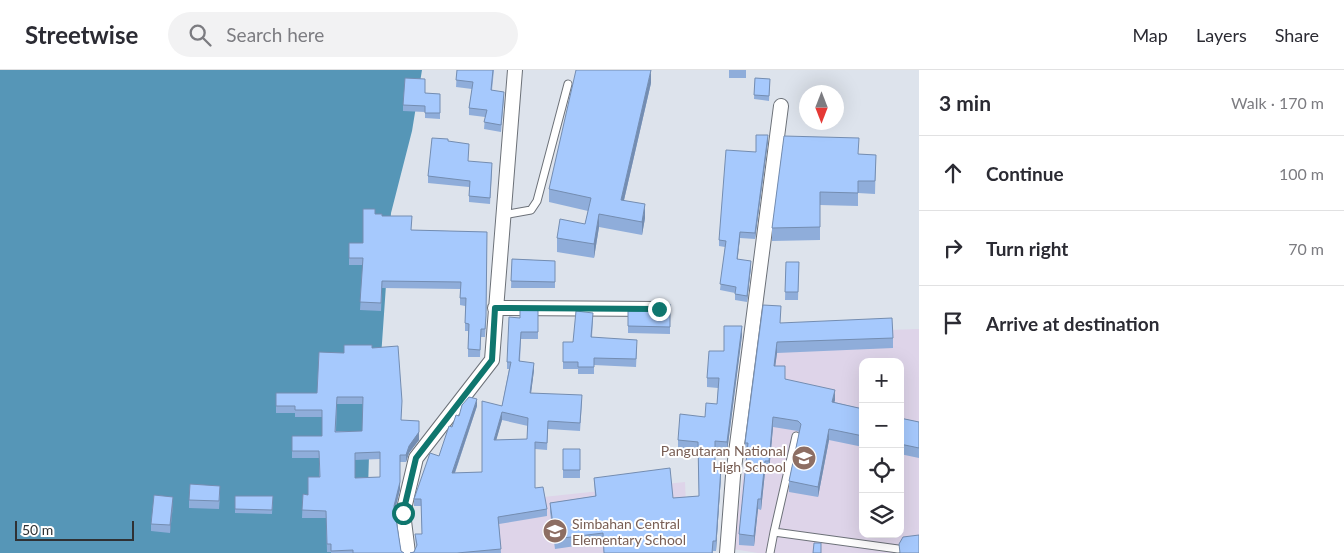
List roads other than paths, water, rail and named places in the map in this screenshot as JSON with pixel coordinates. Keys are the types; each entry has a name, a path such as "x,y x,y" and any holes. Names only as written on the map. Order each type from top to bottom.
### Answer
{"street":[{"path":"408,553 403,513 416,458 492,360 515,70"},
{"path":"727,553 733,476 780,106"},
{"path":"495,308 659,309"}],"lane":[{"path":"503,215 531,210 537,201 568,84"},
{"path":"770,553 796,436"},
{"path":"774,532 898,549"}],"water":[{"path":"0,70 422,70 412,131 391,213 379,386 369,456 368,488 383,553 0,553"}],"place":[{"name":"Pangutaran National High School","path":"804,458"},
{"name":"Simbahan Central Elementary School","path":"555,531"}]}
